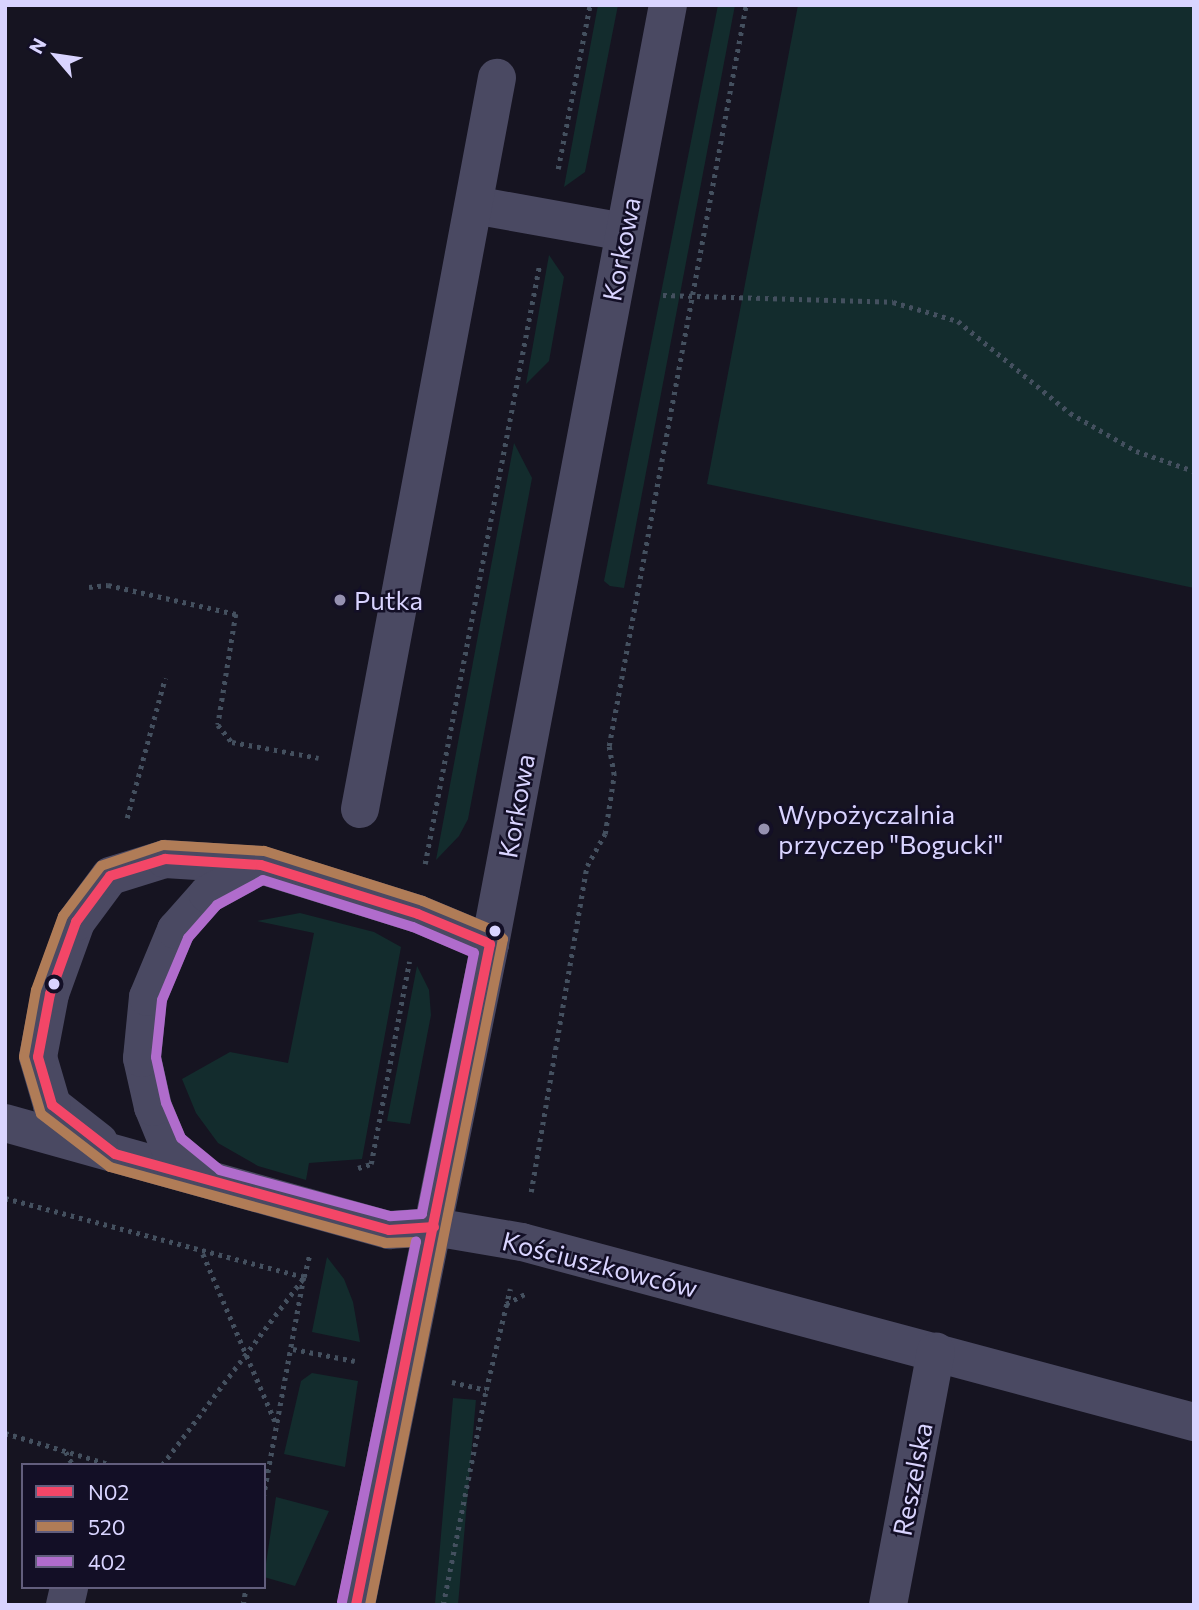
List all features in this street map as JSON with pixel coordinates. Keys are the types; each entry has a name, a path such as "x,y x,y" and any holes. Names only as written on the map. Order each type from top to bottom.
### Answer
{"street":[{"name":"Korkowa","path":"356,1605 401,1370 434,1227 490,944 668,5"},
{"path":"360,809 497,78"},
{"path":"474,205 624,232"},
{"path":"115,1154 51,1105 38,1057 50,993 76,922 110,876 165,859 261,865 418,915 490,944"},
{"path":"213,1183 169,1146 153,1107 142,1058 148,997 176,930 208,894 261,865"},
{"name":"Kościuszkowców","path":"5,1123 388,1230 434,1227 522,1242 1194,1422"},
{"name":"Reszelska","path":"888,1605 936,1352"}],"path":[{"path":"351,1170 371,1164 590,5"},
{"path":"443,1605 486,1390 522,1242 587,866 605,834 614,775 609,746 746,5"},
{"path":"613,292 893,302 958,321 1070,413 1136,451 1194,471"},
{"path":"89,587 108,585 236,614 218,725 232,742 330,760"},
{"path":"127,821 165,678"},
{"path":"5,1198 203,1253 304,1277"},
{"path":"266,1485 310,1250"},
{"path":"203,1253 278,1426"},
{"path":"163,1463 304,1277"},
{"path":"293,1349 486,1390"},
{"path":"5,1433 105,1463"},
{"path":"66,1451 72,1463"}],"green space":[{"path":"598,5 618,5 585,172 564,187"},
{"path":"718,5 735,5 624,588 610,586 604,581"},
{"path":"798,5 1194,5 1194,588 707,484"},
{"path":"549,255 564,277 549,361 526,384"},
{"path":"514,443 532,478 468,819 459,836 436,860"},
{"path":"300,913 374,932 401,947 362,1159 309,1163 306,1180 258,1166 218,1143 196,1113 182,1079 230,1052 288,1063 314,933 257,921"},
{"path":"417,966 429,990 431,1015 410,1124 387,1121"},
{"path":"327,1257 344,1279 353,1302 360,1342 312,1332"},
{"path":"312,1373 358,1381 345,1467 284,1454 301,1381"},
{"path":"453,1398 476,1400 458,1605 435,1605"},
{"path":"276,1497 329,1511 295,1586 266,1578"}],"transit line":[{"name":"520","path":"370,1605 503,939 495,931 423,901 264,851 163,845 101,866 63,916 36,990 24,1057 41,1114 110,1167 385,1243 416,1242"},
{"name":"N02","path":"434,1227 389,1230 115,1154 52,1105 38,1057 50,994 76,922 110,876 165,859 261,865 418,914 490,944"},
{"name":"402","path":"263,880 413,927 474,953 422,1214 390,1216 220,1170 181,1138 166,1103 156,1057 162,1000 188,938 217,905 263,880"},
{"name":"N02","path":"356,1605 490,944"},
{"name":"402","path":"342,1602 416,1242"}],"place":[{"name":"Putka","path":"340,600"},
{"name":"Wypożyczalnia przyczep \"Bogucki\"","path":"764,829"}]}
